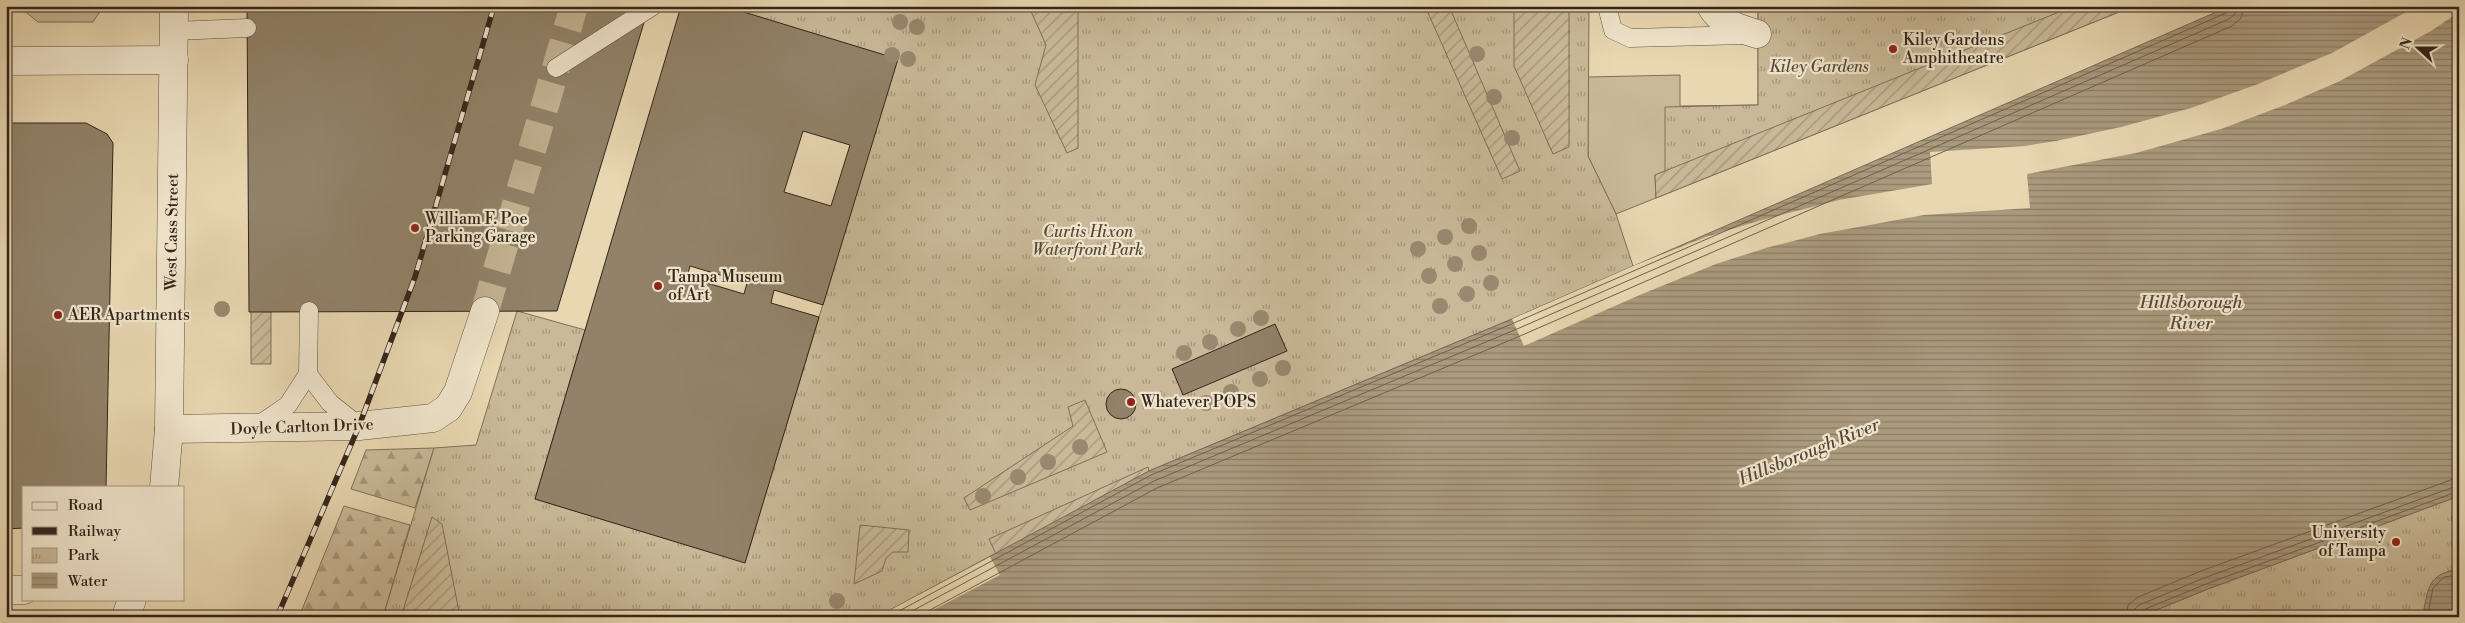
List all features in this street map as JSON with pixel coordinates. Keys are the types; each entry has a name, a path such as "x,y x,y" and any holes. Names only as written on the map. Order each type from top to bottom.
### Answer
{"street":[{"path":"1711,6 1715,14 1737,28 1757,34"},
{"name":"West Cass Street","path":"164,486 169,429 174,19"},
{"path":"6,61 174,60"},
{"name":"Doyle Carlton Drive","path":"169,429 359,426 433,418 448,408 458,392 485,312"},
{"path":"6,590 22,590"},
{"path":"126,617 132,600"}],"lane":[{"path":"556,68 653,6"},
{"path":"1607,6 1613,30 1630,38 1757,34"},
{"path":"174,19 247,28"},
{"path":"254,429 288,405 308,374 309,312"},
{"path":"308,374 330,403 359,426"}],"green space":[{"path":"18,6 100,6 99,13 93,22 38,22"},
{"name":"Curtis Hixon Waterfront Park","path":"723,6 1589,6 1588,156 1616,214 1633,266 1512,319 1149,471 877,617 383,617 434,448 476,445 517,311 585,330 535,499 745,562 875,132"},
{"path":"1031,6 1078,6 1078,148 1067,153 1035,85 1046,45 1030,9"},
{"path":"1425,6 1449,6 1520,171 1502,179"},
{"path":"1514,6 1569,6 1569,147 1553,154 1514,66"},
{"path":"1758,6 1781,125 1656,175 1656,198 1616,214 1588,156 1588,77 1680,75 1680,106 1758,105"},
{"name":"Kiley Gardens","path":"1758,6 2134,6 1656,198 1655,175 1665,171 1665,107 1758,105"},
{"path":"2074,6 2134,6 1656,198 1655,175"},
{"path":"251,311 271,312 271,364 251,364"},
{"path":"1085,400 1107,452 970,510 964,498 1073,426 1068,407"},
{"path":"434,448 415,508 351,489 366,450"},
{"path":"1148,467 1149,471 996,554 989,539"},
{"name":"University of Tampa","path":"2459,496 2459,617 2139,617 2208,589"},
{"path":"344,506 410,525 383,617 299,617"},
{"path":"432,517 442,524 460,617 401,617"},
{"path":"860,525 909,530 908,552 893,552 886,558 882,571 854,584"}],"water":[{"name":"Hillsborough River","path":"2230,6 2459,6 2459,496 2208,589 2139,617 877,617 1149,471 1512,319"},
{"path":"2454,570 2459,576 2459,617 2428,617 2424,609 2429,588 2440,575"}],"pier":[{"path":"2417,6 2459,6 2459,12 2431,31 2340,81 2285,105 2221,129 2136,153 2027,174 2030,208 1924,215 1820,234 1766,248 1716,264 1524,346 1512,319 1633,266 1706,237 1839,200 1932,184 1930,152 2025,146 2056,141 2121,127 2191,108 2258,84 2332,53"},
{"path":"990,557 1000,575 920,617 877,617"}],"building":[{"name":"William F. Poe Parking Garage","path":"247,6 649,6 557,311 249,312"},
{"name":"Tampa Museum of Art","path":"681,6 724,6 898,59 823,305 774,290 771,303 819,317 745,563 535,499","holes":["803,131 850,145 831,206 784,192","690,266 747,283 744,294 687,277"]},
{"name":"AER Apartments","path":"6,123 86,123 107,134 113,143 106,486 22,486 22,528 6,529"},
{"path":"1275,324 1287,351 1183,395 1172,369"},
{"path":"1121,389 1127,390 1135,398 1135,410 1127,418 1121,419 1115,418 1107,410 1106,404 1107,398 1115,390"}],"tunnel":[{"path":"485,311 574,6"}],"railway":[{"path":"277,617 359,426 415,277 494,6"}],"place":[{"name":"Kiley Gardens Amphitheatre","path":"1893,49"},
{"name":"William F. Poe Parking Garage","path":"415,228"},
{"name":"Tampa Museum of Art","path":"658,286"},
{"name":"AER Apartments","path":"58,315"},
{"name":"Whatever POPS","path":"1131,402"},
{"name":"University of Tampa","path":"2396,542"}]}
